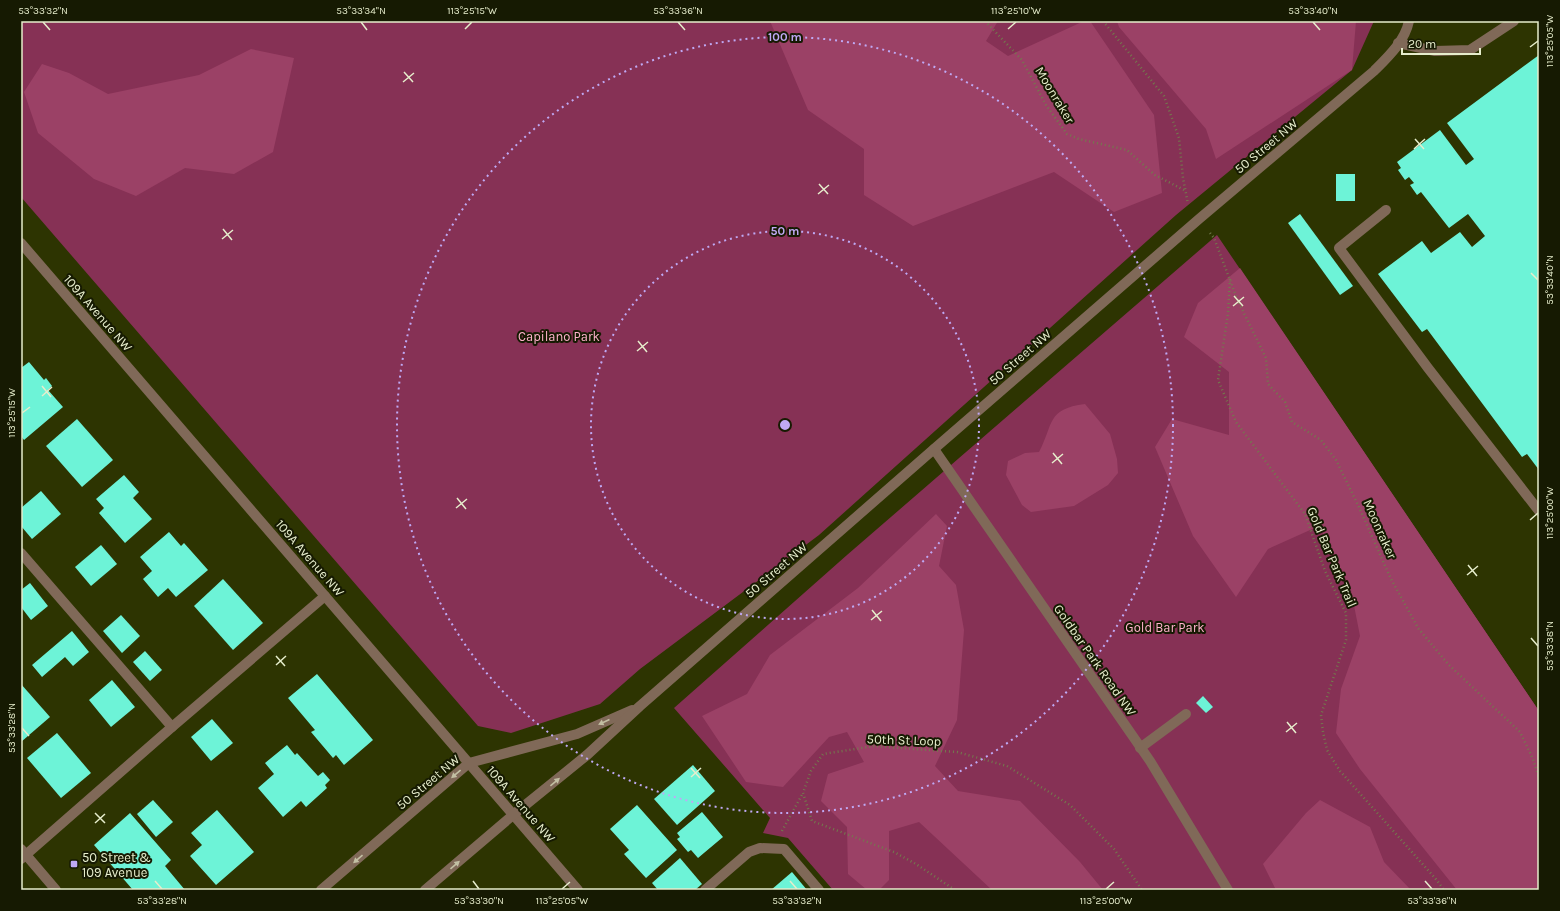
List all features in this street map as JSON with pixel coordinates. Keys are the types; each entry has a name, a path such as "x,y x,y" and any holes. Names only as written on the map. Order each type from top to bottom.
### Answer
{"street":[{"name":"50 Street NW","path":"425,890 513,815 587,755 640,706 1187,230 1374,71 1392,53 1407,30 1408,21"},
{"path":"1398,43 1435,51 1470,50 1514,21"},
{"path":"1386,210 1338,248 1428,368 1539,511"},
{"name":"109A Avenue NW","path":"21,243 578,890"},
{"name":"Goldbar Park Road NW","path":"934,450 1150,761 1228,890"},
{"path":"21,553 172,727"},
{"path":"56,890 23,855 325,596"},
{"name":"50 Street NW","path":"321,890 469,764 577,734 640,706"},
{"path":"1140,748 1186,714"},
{"path":"705,890 749,852 760,848 784,849 819,890"}],"path":[{"name":"Moonraker","path":"985,21 1022,60 1046,105 1067,134 1079,139 1127,150 1155,174 1185,191 1179,138 1164,96 1103,21"},
{"name":"Gold Bar Park Trail","path":"1214,238 1230,277 1228,313 1218,380 1236,422 1305,514 1325,571 1346,613 1346,640 1325,698 1321,715 1327,750 1340,771 1444,890"},
{"name":"Moonraker","path":"1230,277 1238,301 1266,358 1268,384 1286,402 1292,422 1321,440 1336,460 1358,504 1391,579 1418,628 1448,664 1520,732 1533,759 1539,778"},
{"name":"50th St Loop","path":"772,848 803,793 810,771 823,754 875,746 957,752 1007,766 1070,805 1114,849 1142,890"},
{"path":"803,793 812,821 894,852 916,864 955,890"}],"green space":[{"name":"Capilano Park","path":"21,21 1374,21 1352,70 1176,215 819,535 640,669 600,704 511,733 478,726 21,197"},
{"name":"Gold Bar Park","path":"1217,235 1539,711 1539,890 833,890 788,838 763,833 770,818 674,708 847,555"}],"shaded area":[{"path":"770,21 998,21 986,41 1008,56 1084,21 1090,21 1154,115 1162,193 1114,212 1054,172 913,226 864,195 864,149 808,110"},
{"path":"1117,21 1356,21 1352,70 1216,159 1206,129 1119,27"},
{"path":"251,49 294,58 273,152 234,174 185,168 136,196 94,179 38,133 24,92 42,64 69,73 108,94 199,75"},
{"path":"1240,268 1539,711 1539,890 1457,890 1360,769 1336,733 1341,689 1360,636 1351,590 1319,526 1268,549 1236,597 1193,536 1155,447 1172,419 1229,435 1229,372 1184,337 1198,303"},
{"path":"1085,404 1110,434 1117,459 1118,473 1108,485 1074,506 1031,512 1022,505 1006,475 1008,461 1025,453 1039,452 1053,419 1057,414 1072,406"},
{"path":"936,514 947,526 939,566 956,585 964,630 957,720 935,766 958,791 1020,801 1080,862 1103,890 992,890 919,822 889,831 889,880 879,890 867,890 848,874 847,827 821,801 828,774 864,762 847,732 829,737 783,787 746,782 702,716 747,694 770,655 858,588"},
{"path":"1320,800 1370,827 1384,862 1411,890 1276,890 1263,864 1306,813"}],"building":[{"path":"1539,55 1539,470 1527,454 1522,457 1427,329 1422,332 1378,274 1422,241 1431,253 1460,232 1472,247 1485,236 1468,214 1449,228 1421,192 1417,195 1410,185 1414,183 1409,177 1405,180 1398,170 1401,168 1397,162 1440,130 1466,165 1474,159 1447,123"},
{"path":"1336,174 1355,174 1355,201 1336,201"},
{"path":"1300,214 1353,286 1340,295 1288,223"},
{"path":"29,362 44,380 46,378 52,386 48,390 63,407 24,440 21,436 21,368"},
{"path":"77,419 113,460 82,487 46,446"},
{"path":"124,475 139,492 133,498 152,519 125,543 99,513 104,508 96,499"},
{"path":"41,491 61,514 32,539 21,526 21,508"},
{"path":"169,532 181,546 184,543 208,570 176,597 168,588 158,597 143,579 152,571 140,557"},
{"path":"101,545 117,564 91,586 75,567"},
{"path":"223,579 263,623 233,650 194,606"},
{"path":"30,583 48,606 31,620 21,607 21,590"},
{"path":"121,615 140,636 122,653 103,631"},
{"path":"72,631 89,652 73,666 65,657 42,677 32,665"},
{"path":"145,651 162,670 150,681 133,662"},
{"path":"317,674 373,740 344,765 336,755 333,758 311,732 315,730 288,698"},
{"path":"112,680 135,707 111,727 89,700"},
{"path":"21,684 50,717 21,742"},
{"path":"1203,696 1213,707 1206,713 1196,703"},
{"path":"212,719 233,743 211,761 191,737"},
{"path":"57,733 91,773 61,798 27,758"},
{"path":"287,745 295,755 297,753 318,776 323,772 330,780 325,785 327,788 306,807 301,801 283,817 258,788 274,774 265,763"},
{"path":"693,765 715,791 677,825 654,799"},
{"path":"153,800 173,822 156,837 137,814"},
{"path":"637,805 677,850 646,878 624,854 629,850 610,829"},
{"path":"217,810 254,852 216,885 190,856 202,845 191,833"},
{"path":"702,812 723,837 698,858 691,850 688,852 677,839 680,837 677,833"},
{"path":"130,813 171,860 165,866 185,890 133,890 94,845"},
{"path":"680,858 702,884 695,890 658,890 652,883"},
{"path":"792,872 807,890 771,890"}],"place":[{"name":"50 Street & 109 Avenue","path":"74,864"}]}
